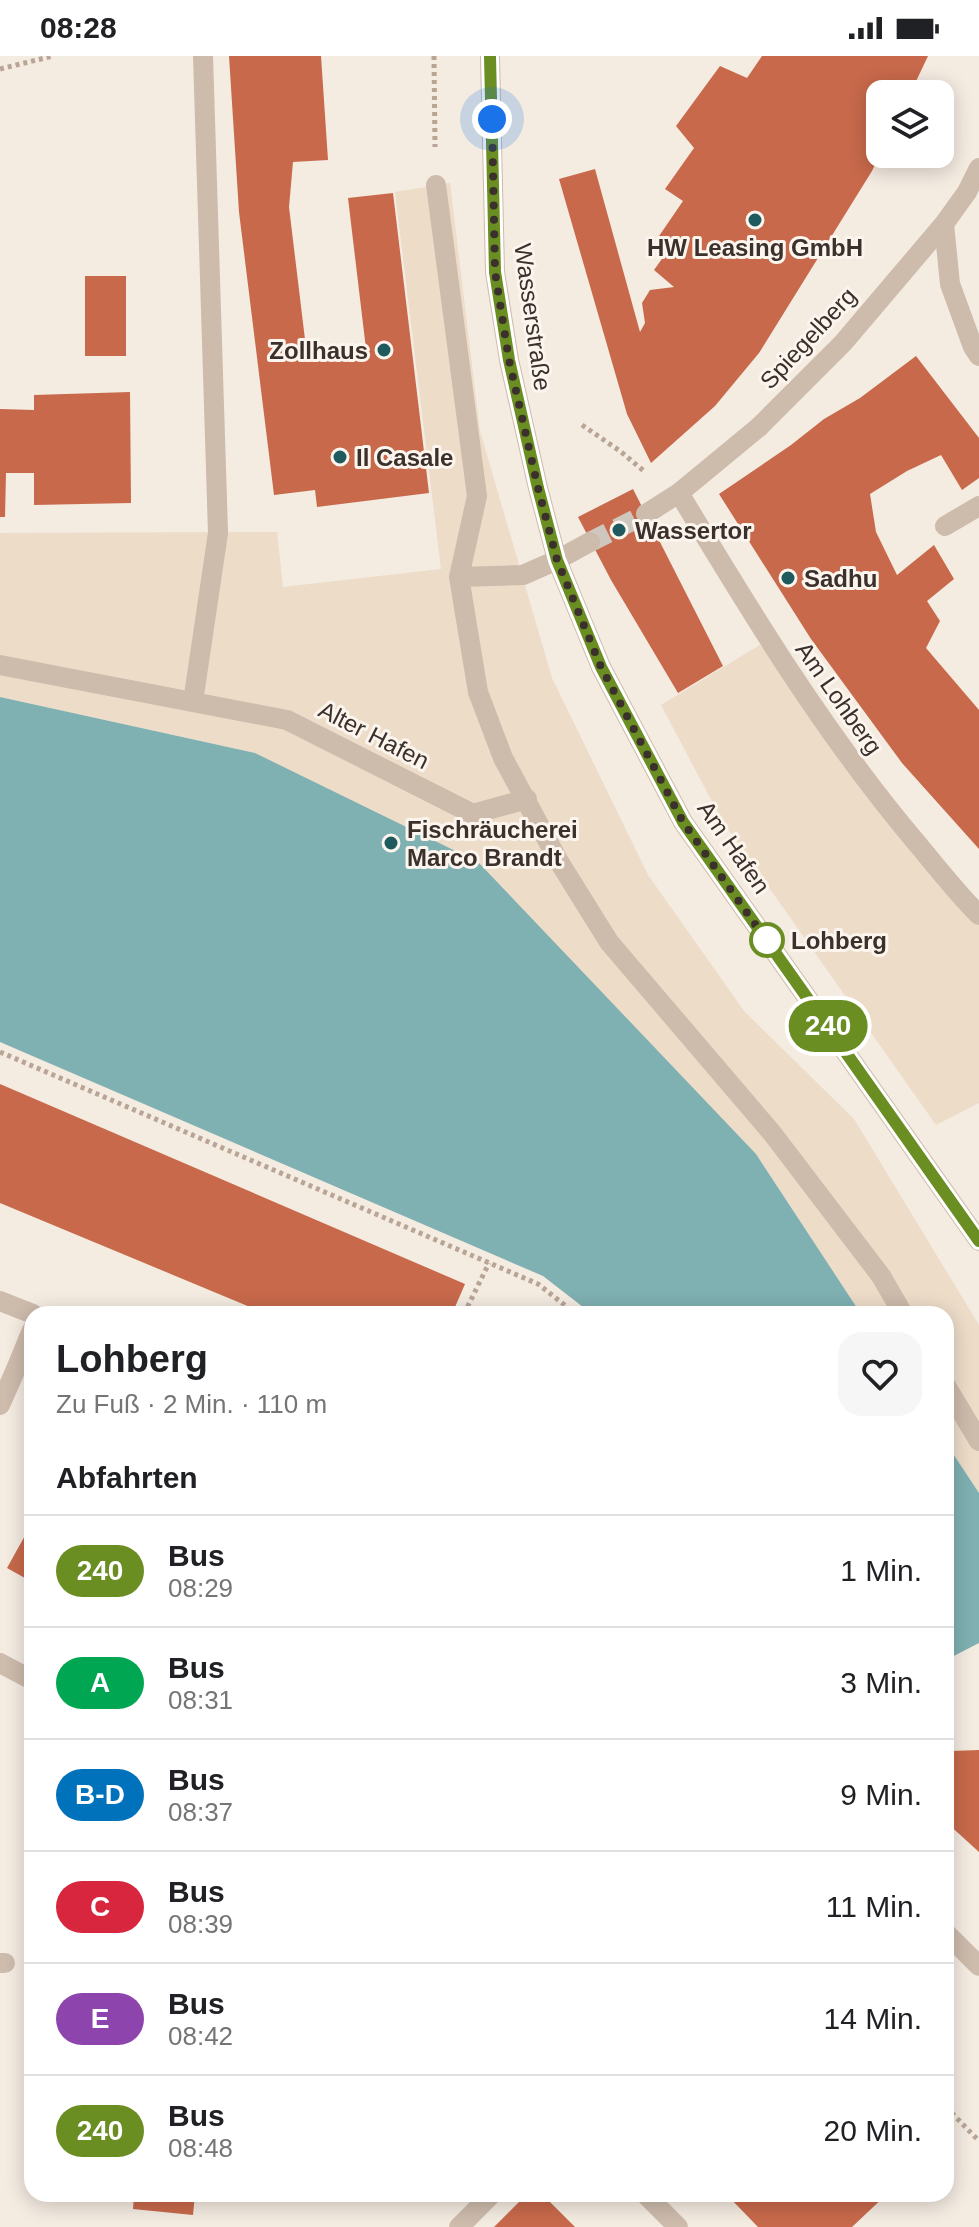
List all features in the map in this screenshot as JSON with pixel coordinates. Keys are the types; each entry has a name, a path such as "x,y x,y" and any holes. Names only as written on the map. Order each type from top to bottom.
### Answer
{"street":[{"path":"193,702 218,533 203,56"},
{"name":"Wasserstraße","path":"490,56 495,272 509,360 538,488"},
{"name":"Spiegelberg","path":"646,514 679,493 759,427 843,343 944,224 967,192 979,168"},
{"path":"436,185 477,496 459,577 478,692 503,758 558,860 609,942 772,1133 881,1276 898,1306"},
{"path":"944,224 950,284 979,356"},
{"name":"Am Hafen","path":"538,488 557,560 601,667 683,822 979,1241"},
{"name":"Am Lohberg","path":"679,493 768,640 816,712 873,792 979,915"},
{"path":"945,526 979,506"},
{"path":"459,577 523,575 590,542"},
{"name":"Alter Hafen","path":"0,665 287,720 473,814 527,799"},
{"path":"0,1301 24,1310"},
{"path":"0,1405 24,1350"},
{"path":"954,1399 979,1441"},
{"path":"0,1663 24,1676"},
{"path":"954,1941 979,1966"},
{"path":"459,2227 484,2202"},
{"path":"653,2202 678,2227"}],"path":[{"path":"0,69 53,56"},
{"path":"434,56 436,185"},
{"path":"582,425 650,476 679,493"},
{"path":"0,1052 538,1284 566,1306"},
{"path":"468,1306 489,1263"},
{"path":"954,2115 979,2141"}],"shaded area":[{"path":"450,183 480,431 552,678 648,875 744,1011 854,1119 979,1325 979,1493 954,1455 954,1306 856,1306 756,1154 255,753 0,697 0,533 277,532 283,587 441,569 395,192"},
{"path":"768,640 979,915 979,1103 936,1125 723,822 661,705"}],"water":[{"path":"0,697 255,753 478,862 756,1154 856,1306 582,1306 543,1276 0,1042"},
{"path":"954,1455 979,1493 979,1643 954,1656"}],"building":[{"name":"Zollhaus","path":"229,56 321,56 328,160 293,162 289,207 307,356 366,349 348,198 393,193 429,493 317,507 315,490 274,495 239,212"},
{"path":"762,56 928,56 917,80 866,80 866,168 873,168 872,171 759,353 715,406 651,463 627,414 559,179 595,169 640,332 645,323 642,303 650,290 674,287 654,270 669,249 657,239 683,201 665,189 694,148 676,126 720,66 747,78"},
{"path":"85,276 126,276 126,356 85,356"},
{"path":"916,356 979,438 979,478 962,490 941,455 870,494 876,532 897,575 934,545 954,579 927,601 940,621 926,648 979,710 979,849 902,763 811,639 719,494"},
{"path":"130,392 131,503 34,505 34,473 6,473 5,517 0,517 0,409 34,410 34,395"},
{"path":"633,489 723,666 678,693 611,580 578,517"},
{"path":"0,1084 465,1284 455,1306 248,1306 0,1203"},
{"path":"24,1537 24,1578 7,1568"},
{"path":"979,1750 979,1852 954,1829 954,1751"},
{"path":"133,2202 194,2202 193,2215 133,2209"},
{"path":"519,2202 550,2202 575,2227 494,2227"},
{"path":"734,2202 879,2202 852,2227 758,2227"}],"tunnel":[{"path":"590,542 646,514"}],"bus line":[{"name":"240","path":"490,56 495,272 509,360 557,560 601,667 683,822 979,1241"}],"place":[{"name":"HW Leasing GmbH","path":"755,220"},
{"name":"Zollhaus","path":"384,350"},
{"name":"Il Casale","path":"340,457"},
{"name":"Wassertor","path":"619,530"},
{"name":"Sadhu","path":"788,578"},
{"name":"Fischräucherei Marco Brandt","path":"391,843"},
{"name":"Lohberg","path":"767,940"}],"route":[{"path":"492,119 495,272 509,360 557,560 601,667 683,822 769,944 767,940"}]}
